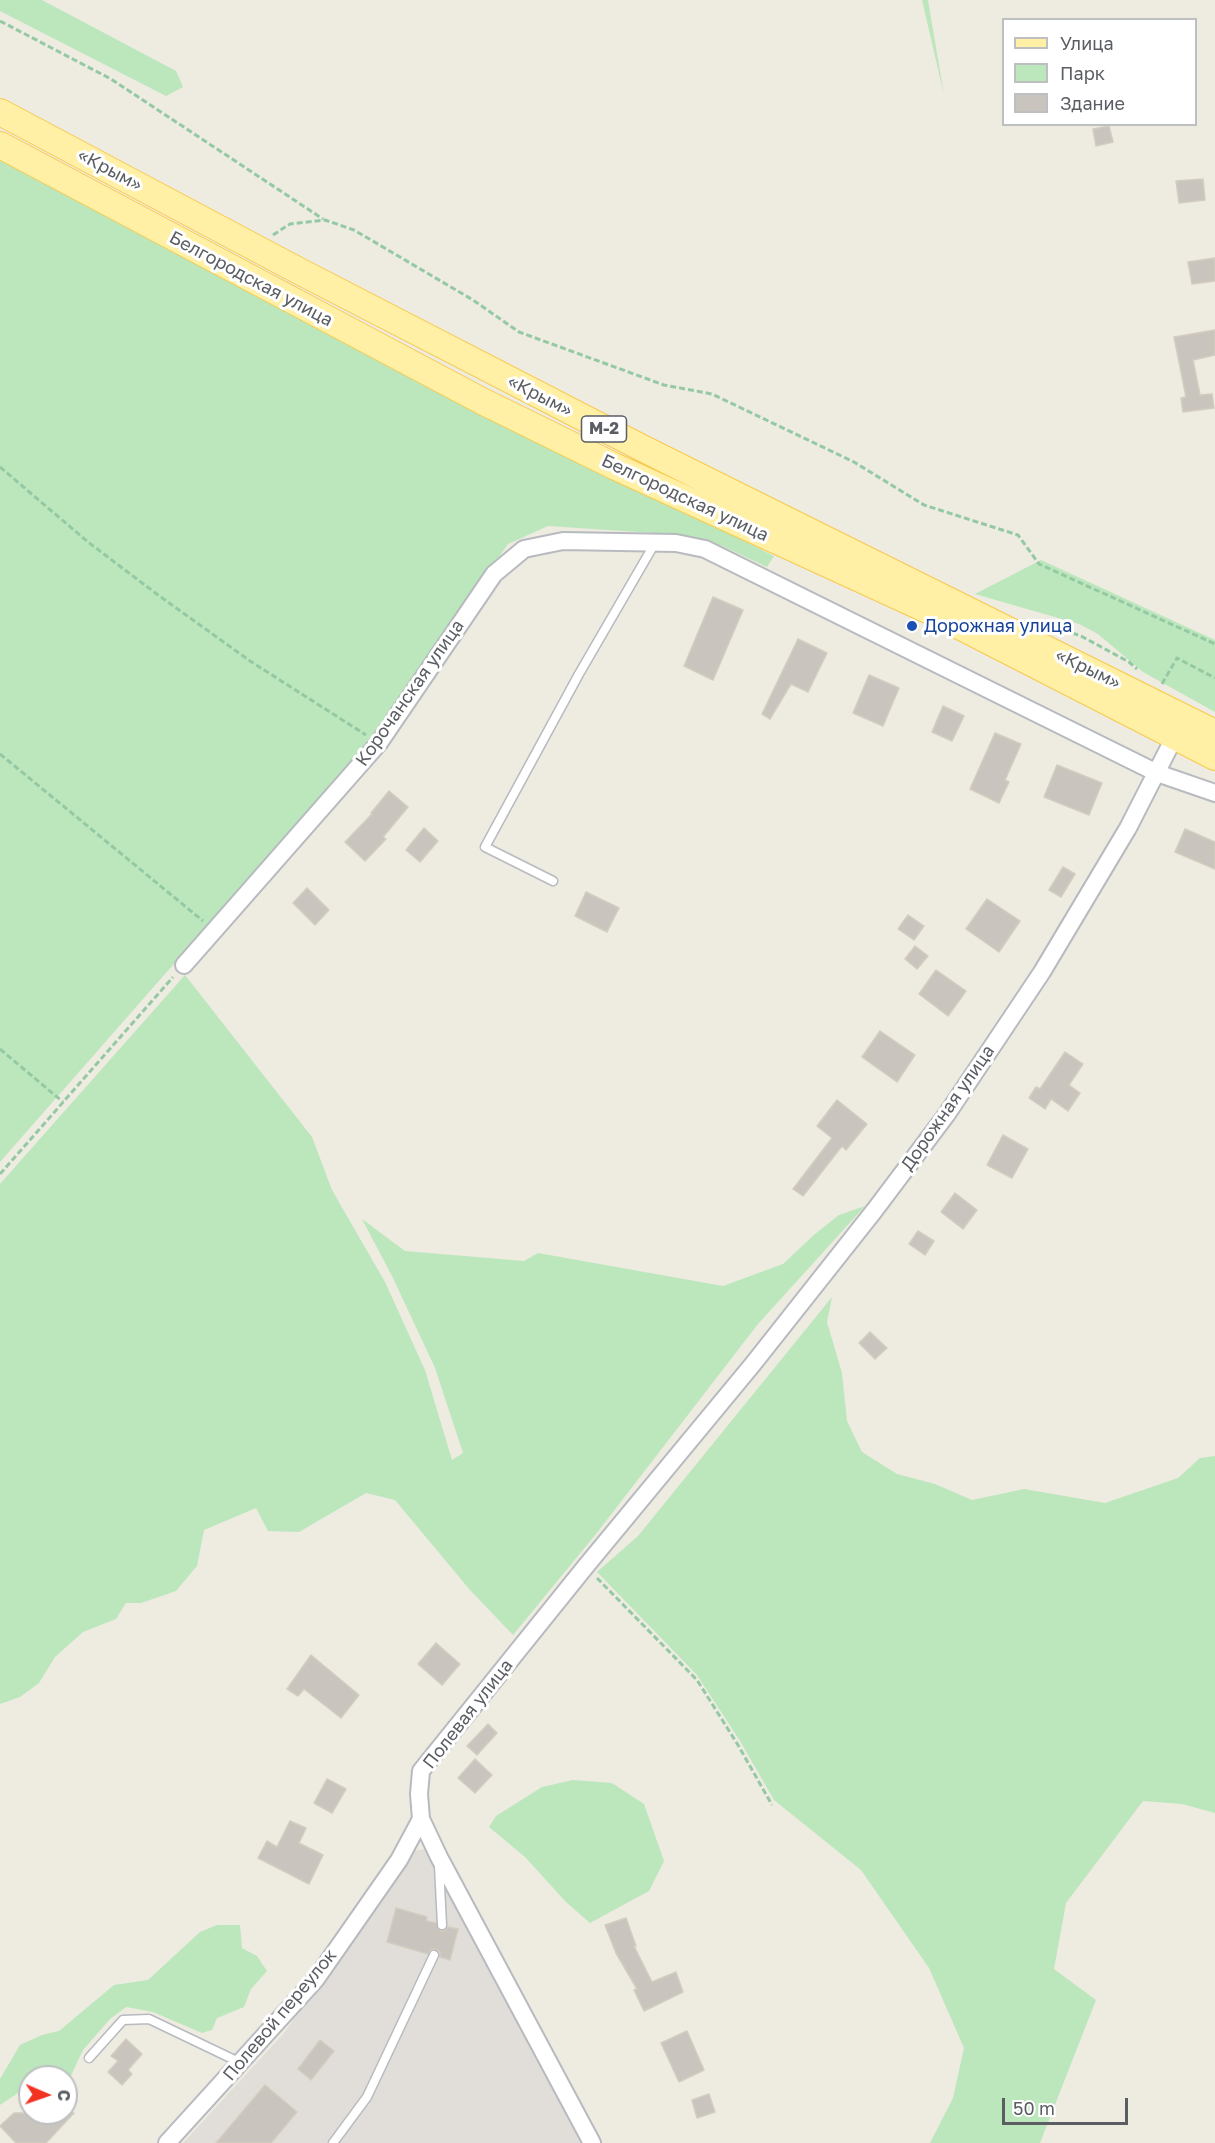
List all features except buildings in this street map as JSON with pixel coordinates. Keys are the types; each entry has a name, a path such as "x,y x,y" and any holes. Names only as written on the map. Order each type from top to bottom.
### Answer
{"main road":[{"name":"«Крым»","path":"0,112 248,244 656,455 1215,733"},
{"name":"Белгородская улица","path":"0,146 230,266 482,402 616,467 932,612 1215,757"},
{"path":"230,266 248,244"}],"street":[{"name":"Корочанская улица","path":"184,965 379,744 494,574 524,549 563,541 656,543"},
{"path":"656,543 676,543 705,549 1156,773 1215,792"},
{"name":"Дорожная улица","path":"753,1364 874,1211 946,1114 1042,972 1128,828 1175,736"},
{"name":"Полевая улица","path":"592,2143 439,1857 421,1819 419,1794 421,1771 753,1364"},
{"name":"Полевой переулок","path":"167,2143 316,1979 399,1860 421,1819"}],"lane":[{"path":"553,881 485,847 579,674 656,543"},
{"path":"439,1857 442,1925"},
{"path":"333,2143 367,2097 434,1956"},
{"path":"90,2058 123,2020 149,2019 241,2063"}],"path":[{"path":"0,21 111,79 325,220 354,230 473,300 519,332 664,385 712,394 854,462 924,505 1018,535 1039,564 1215,644"},
{"path":"248,244 290,224 325,220"},
{"path":"0,467 88,542 158,595 250,661 379,744"},
{"path":"1177,658 1215,678"},
{"path":"0,754 214,931"},
{"path":"0,1174 184,965"},
{"path":"0,1049 63,1102"},
{"path":"586,1566 697,1680 772,1805"}],"shaded area":[{"path":"425,1849 586,2143 183,2143 284,2033 409,1852"}],"green space":[{"path":"0,0 42,0 176,71 183,87 166,96 0,11"},
{"path":"922,0 928,0 944,95"},
{"path":"0,160 774,556 767,567 722,546 683,535 548,526 508,544 373,737 0,1162"},
{"path":"1041,560 1215,640 1215,712 1143,672 1098,634 1079,624 975,594"},
{"path":"185,975 312,1137 332,1190 385,1282 425,1370 452,1460 463,1453 435,1368 393,1278 362,1219 405,1251 524,1261 538,1253 723,1286 783,1264 839,1215 865,1206 758,1324 596,1534 513,1635 470,1590 395,1500 366,1493 299,1532 268,1531 256,1508 204,1530 197,1566 176,1591 141,1603 126,1603 116,1619 83,1632 55,1657 39,1683 20,1697 0,1704 0,1184"},
{"path":"832,1297 827,1322 842,1373 847,1421 862,1452 897,1474 935,1484 972,1500 1024,1489 1105,1503 1178,1478 1200,1458 1215,1456 1215,1813 1182,1804 1143,1801 1066,1903 1054,1969 1096,2000 1040,2143 930,2143 953,2098 964,2048 929,1968 861,1870 774,1800 740,1741 697,1675 597,1572 638,1536"},
{"path":"573,1780 612,1783 644,1804 664,1861 649,1891 590,1923 566,1902 525,1857 489,1827 496,1816 542,1787"},
{"path":"217,1925 240,1925 242,1948 257,1956 267,1971 251,1989 244,2007 217,2018 212,2030 202,2033 153,2012 126,2007 110,2019 83,2050 76,2065 18,2065 18,2093 0,2105 0,2079 20,2045 42,2035 59,2031 114,1985 148,1980 200,1932"}],"place":[{"name":"Дорожная улица","path":"912,626"}]}
